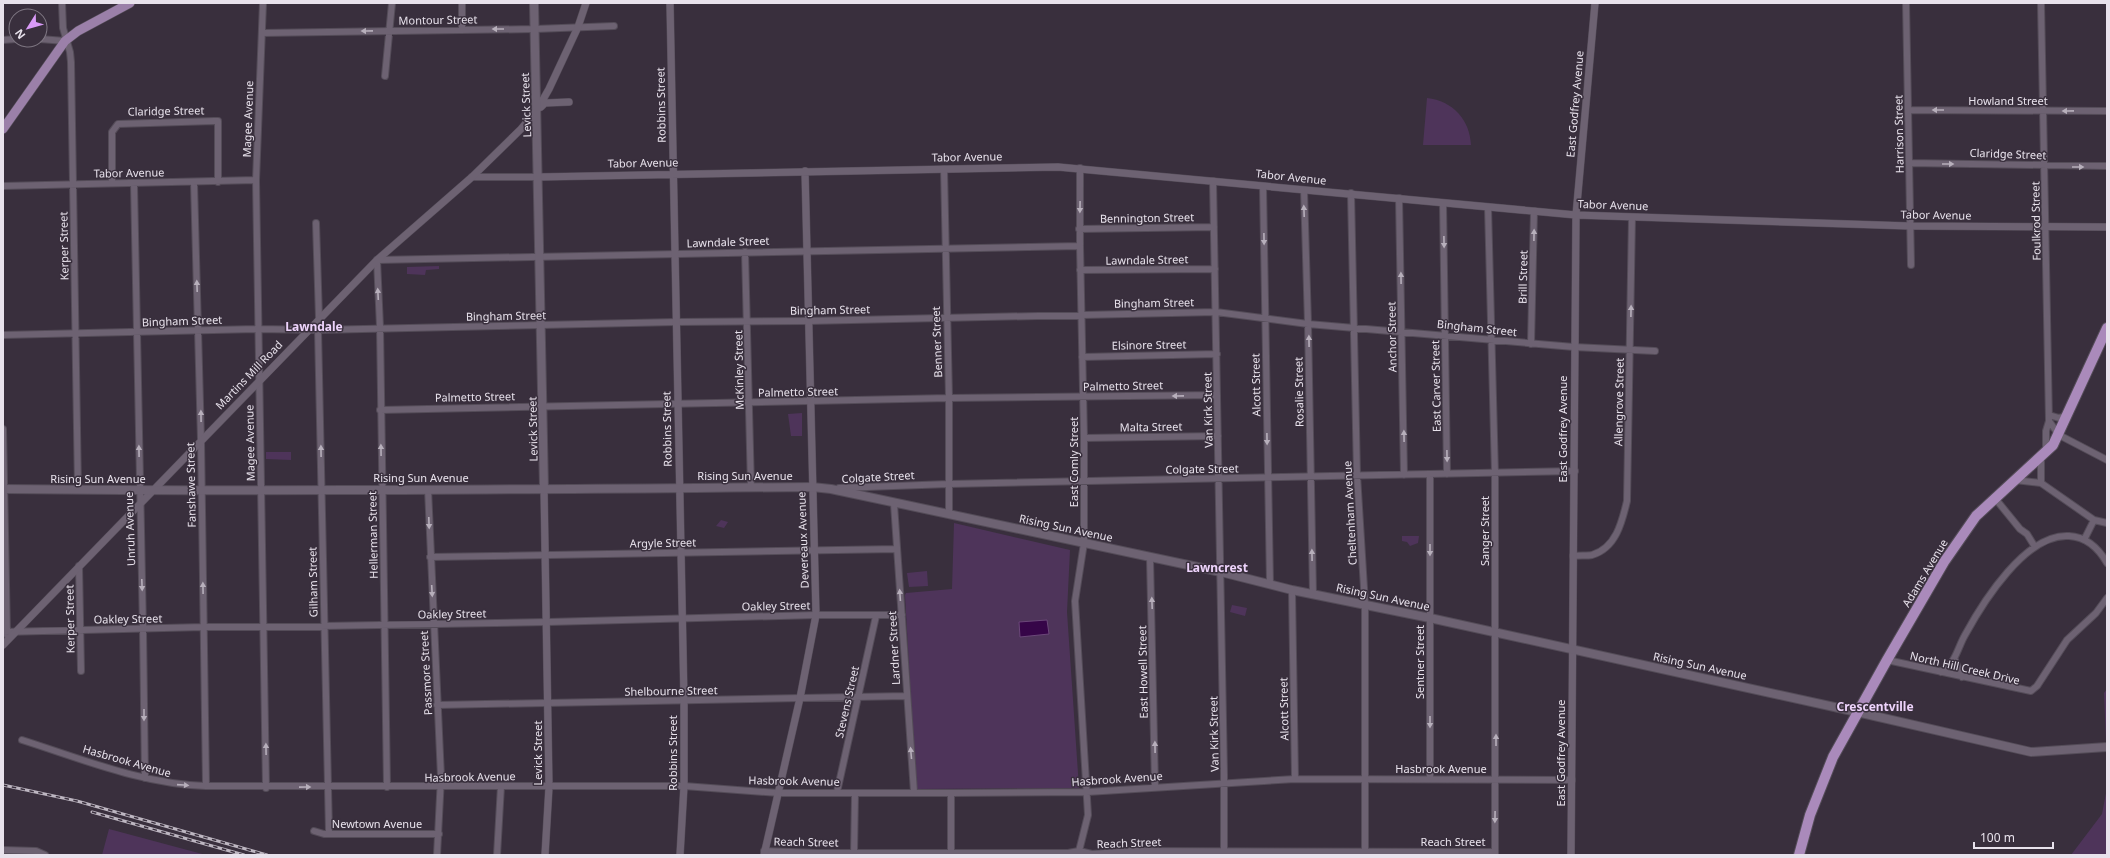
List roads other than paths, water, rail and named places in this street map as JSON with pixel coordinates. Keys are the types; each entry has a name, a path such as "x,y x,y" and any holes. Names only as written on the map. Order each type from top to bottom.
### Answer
{"highway":[{"name":"Adams Avenue","path":"1799,855 1808,822 1828,768 1857,712 1887,660 1957,542 1976,516 1994,497 2053,445 2059,435 2107,328"}],"main road":[{"path":"3,128 65,41 78,31 130,3"},
{"name":"Levick Street","path":"534,3 544,406 544,488"},
{"name":"Rising Sun Avenue","path":"3,489 201,491 812,487 831,489 894,504 949,514 1221,572 1292,590 1430,618 2031,752 2107,747"}],"street":[{"name":"Kerper Street","path":"62,3 65,41 69,48 70,62 78,489"},
{"name":"Magee Avenue","path":"263,3 256,180 266,788"},
{"path":"385,76 392,3"},
{"path":"462,3 462,29"},
{"name":"Martins Mill Road","path":"5,643 260,381 307,330 377,260 472,177 537,110 549,89 578,27 586,3"},
{"name":"Robbins Street","path":"670,3 684,700 684,786 680,855"},
{"name":"East Godfrey Avenue","path":"1572,855 1572,650 1575,471 1574,347 1576,215 1595,3"},
{"name":"Harrison Street","path":"1906,3 1910,265"},
{"name":"Foulkrod Street","path":"2041,483 2043,453 2049,418 2042,3"},
{"name":"Montour Street","path":"262,33 535,29 614,26"},
{"path":"48,40 65,41"},
{"path":"537,110 545,102 569,102"},
{"name":"Howland Street","path":"1908,110 2107,111"},
{"name":"Claridge Street","path":"112,183 111,135 115,126 121,123 218,121 218,182"},
{"name":"Claridge Street","path":"1909,163 2107,166"},
{"name":"Tabor Avenue","path":"472,177 1080,168 1576,215 1910,226 2107,227"},
{"name":"East Comly Street","path":"1079,851 1088,815 1088,792 1075,601 1084,543 1085,481 1079,229 1080,168"},
{"name":"Benner Street","path":"944,169 949,398 949,514"},
{"name":"Devereaux Avenue","path":"764,853 800,698 816,615 805,171"},
{"name":"Tabor Avenue","path":"3,186 112,183 194,183 256,180"},
{"name":"Van Kirk Street","path":"1213,181 1221,572 1224,853"},
{"name":"Fanshawe Street","path":"194,183 199,330 206,786"},
{"name":"Unruh Avenue","path":"134,184 145,778"},
{"name":"Alcott Street","path":"1263,186 1270,584"},
{"name":"Rosalie Street","path":"1304,190 1313,594"},
{"name":"Cheltenham Avenue","path":"1351,193 1357,475 1365,604 1365,853"},
{"name":"Anchor Street","path":"1399,198 1404,475"},
{"name":"East Carver Street","path":"1443,203 1447,474"},
{"name":"Sanger Street","path":"1488,207 1495,474 1495,854"},
{"name":"Brill Street","path":"1531,344 1534,211"},
{"name":"Allengrove Street","path":"1573,556 1592,555 1602,550 1614,539 1621,526 1627,501 1631,350 1632,217"},
{"path":"316,223 319,318"},
{"name":"Bennington Street","path":"1079,229 1214,227"},
{"name":"Lawndale Street","path":"377,260 1080,246"},
{"name":"McKinley Street","path":"745,252 751,488"},
{"name":"Hellerman Street","path":"377,260 380,327 380,410 387,787"},
{"name":"Lawndale Street","path":"1080,270 1215,269"},
{"name":"Bingham Street","path":"3,335 199,330 318,330 380,327 808,321 1216,312 1308,324 1402,331 1531,344 1655,351"},
{"name":"Gilham Street","path":"318,330 329,833"},
{"name":"Elsinore Street","path":"1082,356 1217,354"},
{"name":"Palmetto Street","path":"380,410 949,398 1217,395"},
{"path":"2049,418 2067,416"},
{"path":"2049,418 2059,435 2107,460"},
{"path":"3,429 5,643"},
{"name":"Malta Street","path":"1084,438 1218,436"},
{"name":"Colgate Street","path":"831,489 949,484 1357,475 1495,474 1575,471"},
{"name":"Sentner Street","path":"1430,474 1430,778"},
{"path":"2013,480 2041,483 2094,520 2107,523"},
{"name":"Levick Street","path":"544,488 549,704 549,787 545,855"},
{"name":"Passmore Street","path":"428,489 441,777 437,855"},
{"path":"1994,497 2020,529 2027,534 2035,547"},
{"name":"Lardner Street","path":"894,504 906,696 914,792"},
{"path":"2084,540 2094,520"},
{"path":"1941,672 1955,660 1964,636 1982,605 2006,576 2035,547 2046,540 2060,536 2074,536 2095,547 2107,563"},
{"name":"Argyle Street","path":"430,557 897,549"},
{"name":"East Howell Street","path":"1150,558 1156,786"},
{"name":"Kerper Street","path":"79,566 81,671"},
{"name":"Alcott Street","path":"1292,590 1295,779"},
{"name":"North Hill Creek Drive","path":"1887,660 2031,691 2037,686 2067,640 2096,613 2107,598"},
{"name":"Oakley Street","path":"5,632 81,629 548,622 816,615 902,615"},
{"name":"Stevens Street","path":"837,792 876,616"},
{"path":"1955,660 1962,677"},
{"name":"Shelbourne Street","path":"437,705 906,696"},
{"name":"Hasbrook Avenue","path":"22,740 145,778 179,785 266,788 684,786 779,793 951,793 1088,792 1156,786 1295,779 1430,778 1572,780"},
{"path":"497,855 501,786"},
{"path":"854,854 855,792"},
{"path":"951,793 951,854"},
{"name":"Newtown Avenue","path":"314,831 329,833 439,834"},
{"path":"3,850 36,851 45,855"},
{"name":"Reach Street","path":"764,853 1068,854 1079,851 1092,854 1131,851 1224,853 1495,854"}],"railway":[{"path":"3,785 77,801 267,855"},
{"path":"92,812 244,855"}],"district":[{"name":"Lawndale","path":"314,327"},
{"name":"Lawncrest","path":"1217,568"},
{"name":"Crescentville","path":"1875,707"}]}
